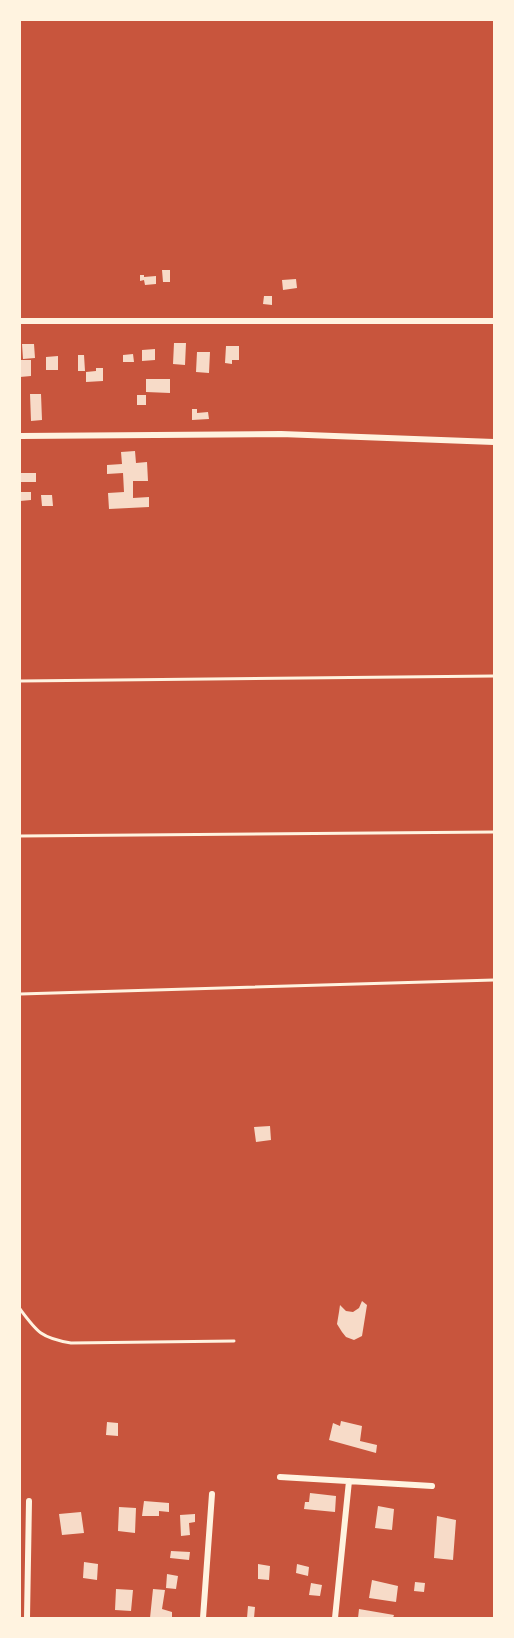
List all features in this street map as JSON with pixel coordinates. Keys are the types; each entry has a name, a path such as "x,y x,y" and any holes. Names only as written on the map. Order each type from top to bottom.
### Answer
{"street":[{"path":"20,321 495,321"},
{"path":"20,436 281,434 495,442"},
{"path":"280,1477 432,1486"},
{"path":"335,1618 349,1481"},
{"path":"202,1618 212,1494"},
{"path":"27,1618 29,1501"}],"lane":[{"path":"20,681 495,676"},
{"path":"20,836 495,832"},
{"path":"20,994 495,980"},
{"path":"20,1309 34,1328 49,1339 71,1343 234,1341"}],"building":[{"path":"162,270 170,270 170,282 163,282"},
{"path":"140,275 156,276 156,284 145,285 144,280 140,281"},
{"path":"296,279 297,288 283,290 282,280"},
{"path":"264,296 272,296 272,305 263,304"},
{"path":"174,343 186,343 185,365 173,364"},
{"path":"22,344 34,344 35,358 23,359"},
{"path":"226,346 239,346 239,360 232,360 232,364 225,363"},
{"path":"155,349 155,360 142,361 142,350"},
{"path":"197,352 210,352 209,373 196,372"},
{"path":"133,354 134,362 123,362 123,355"},
{"path":"78,355 84,355 85,371 78,371"},
{"path":"58,356 58,370 46,370 46,357"},
{"path":"20,360 31,360 31,376 20,377"},
{"path":"96,368 103,368 103,381 86,382 86,372 96,371"},
{"path":"146,379 170,379 170,393 146,392"},
{"path":"30,394 41,394 42,420 31,421"},
{"path":"137,395 146,395 146,405 137,405"},
{"path":"192,409 197,409 197,413 208,412 209,419 192,420"},
{"path":"135,451 136,463 147,462 148,481 133,481 133,498 149,497 149,507 109,509 108,493 124,492 123,473 107,474 107,465 122,464 121,452"},
{"path":"20,473 36,473 36,482 20,482"},
{"path":"20,492 31,492 31,500 20,501"},
{"path":"41,495 52,495 53,506 42,506"},
{"path":"270,1126 271,1140 256,1142 254,1127"},
{"path":"362,1301 367,1305 362,1336 354,1340 346,1337 337,1324 340,1305 346,1311 353,1312 359,1308"},
{"path":"341,1421 362,1426 360,1441 377,1445 376,1453 329,1440 333,1423 340,1426"},
{"path":"107,1422 118,1423 118,1436 106,1435"},
{"path":"310,1493 336,1496 335,1512 304,1509 305,1502 309,1502"},
{"path":"144,1501 169,1503 169,1512 159,1511 159,1516 142,1516"},
{"path":"378,1506 394,1509 392,1530 375,1528"},
{"path":"119,1507 136,1508 135,1533 118,1531"},
{"path":"81,1512 84,1533 62,1535 59,1514"},
{"path":"195,1514 195,1522 189,1523 190,1535 181,1536 180,1515"},
{"path":"437,1516 456,1520 453,1560 434,1558"},
{"path":"171,1551 190,1552 189,1560 170,1558"},
{"path":"84,1562 98,1564 97,1580 83,1578"},
{"path":"258,1564 270,1566 269,1580 258,1579"},
{"path":"297,1564 309,1567 308,1576 296,1573"},
{"path":"167,1574 178,1576 176,1589 166,1588"},
{"path":"372,1580 398,1586 396,1602 369,1598"},
{"path":"415,1582 425,1583 424,1592 414,1591"},
{"path":"311,1583 322,1585 320,1596 309,1595"},
{"path":"116,1589 133,1590 131,1611 115,1610"},
{"path":"153,1589 165,1590 162,1609 172,1612 172,1618 150,1618"},
{"path":"248,1606 255,1607 254,1618 247,1618"},
{"path":"359,1609 394,1615 393,1618 358,1618"}]}
